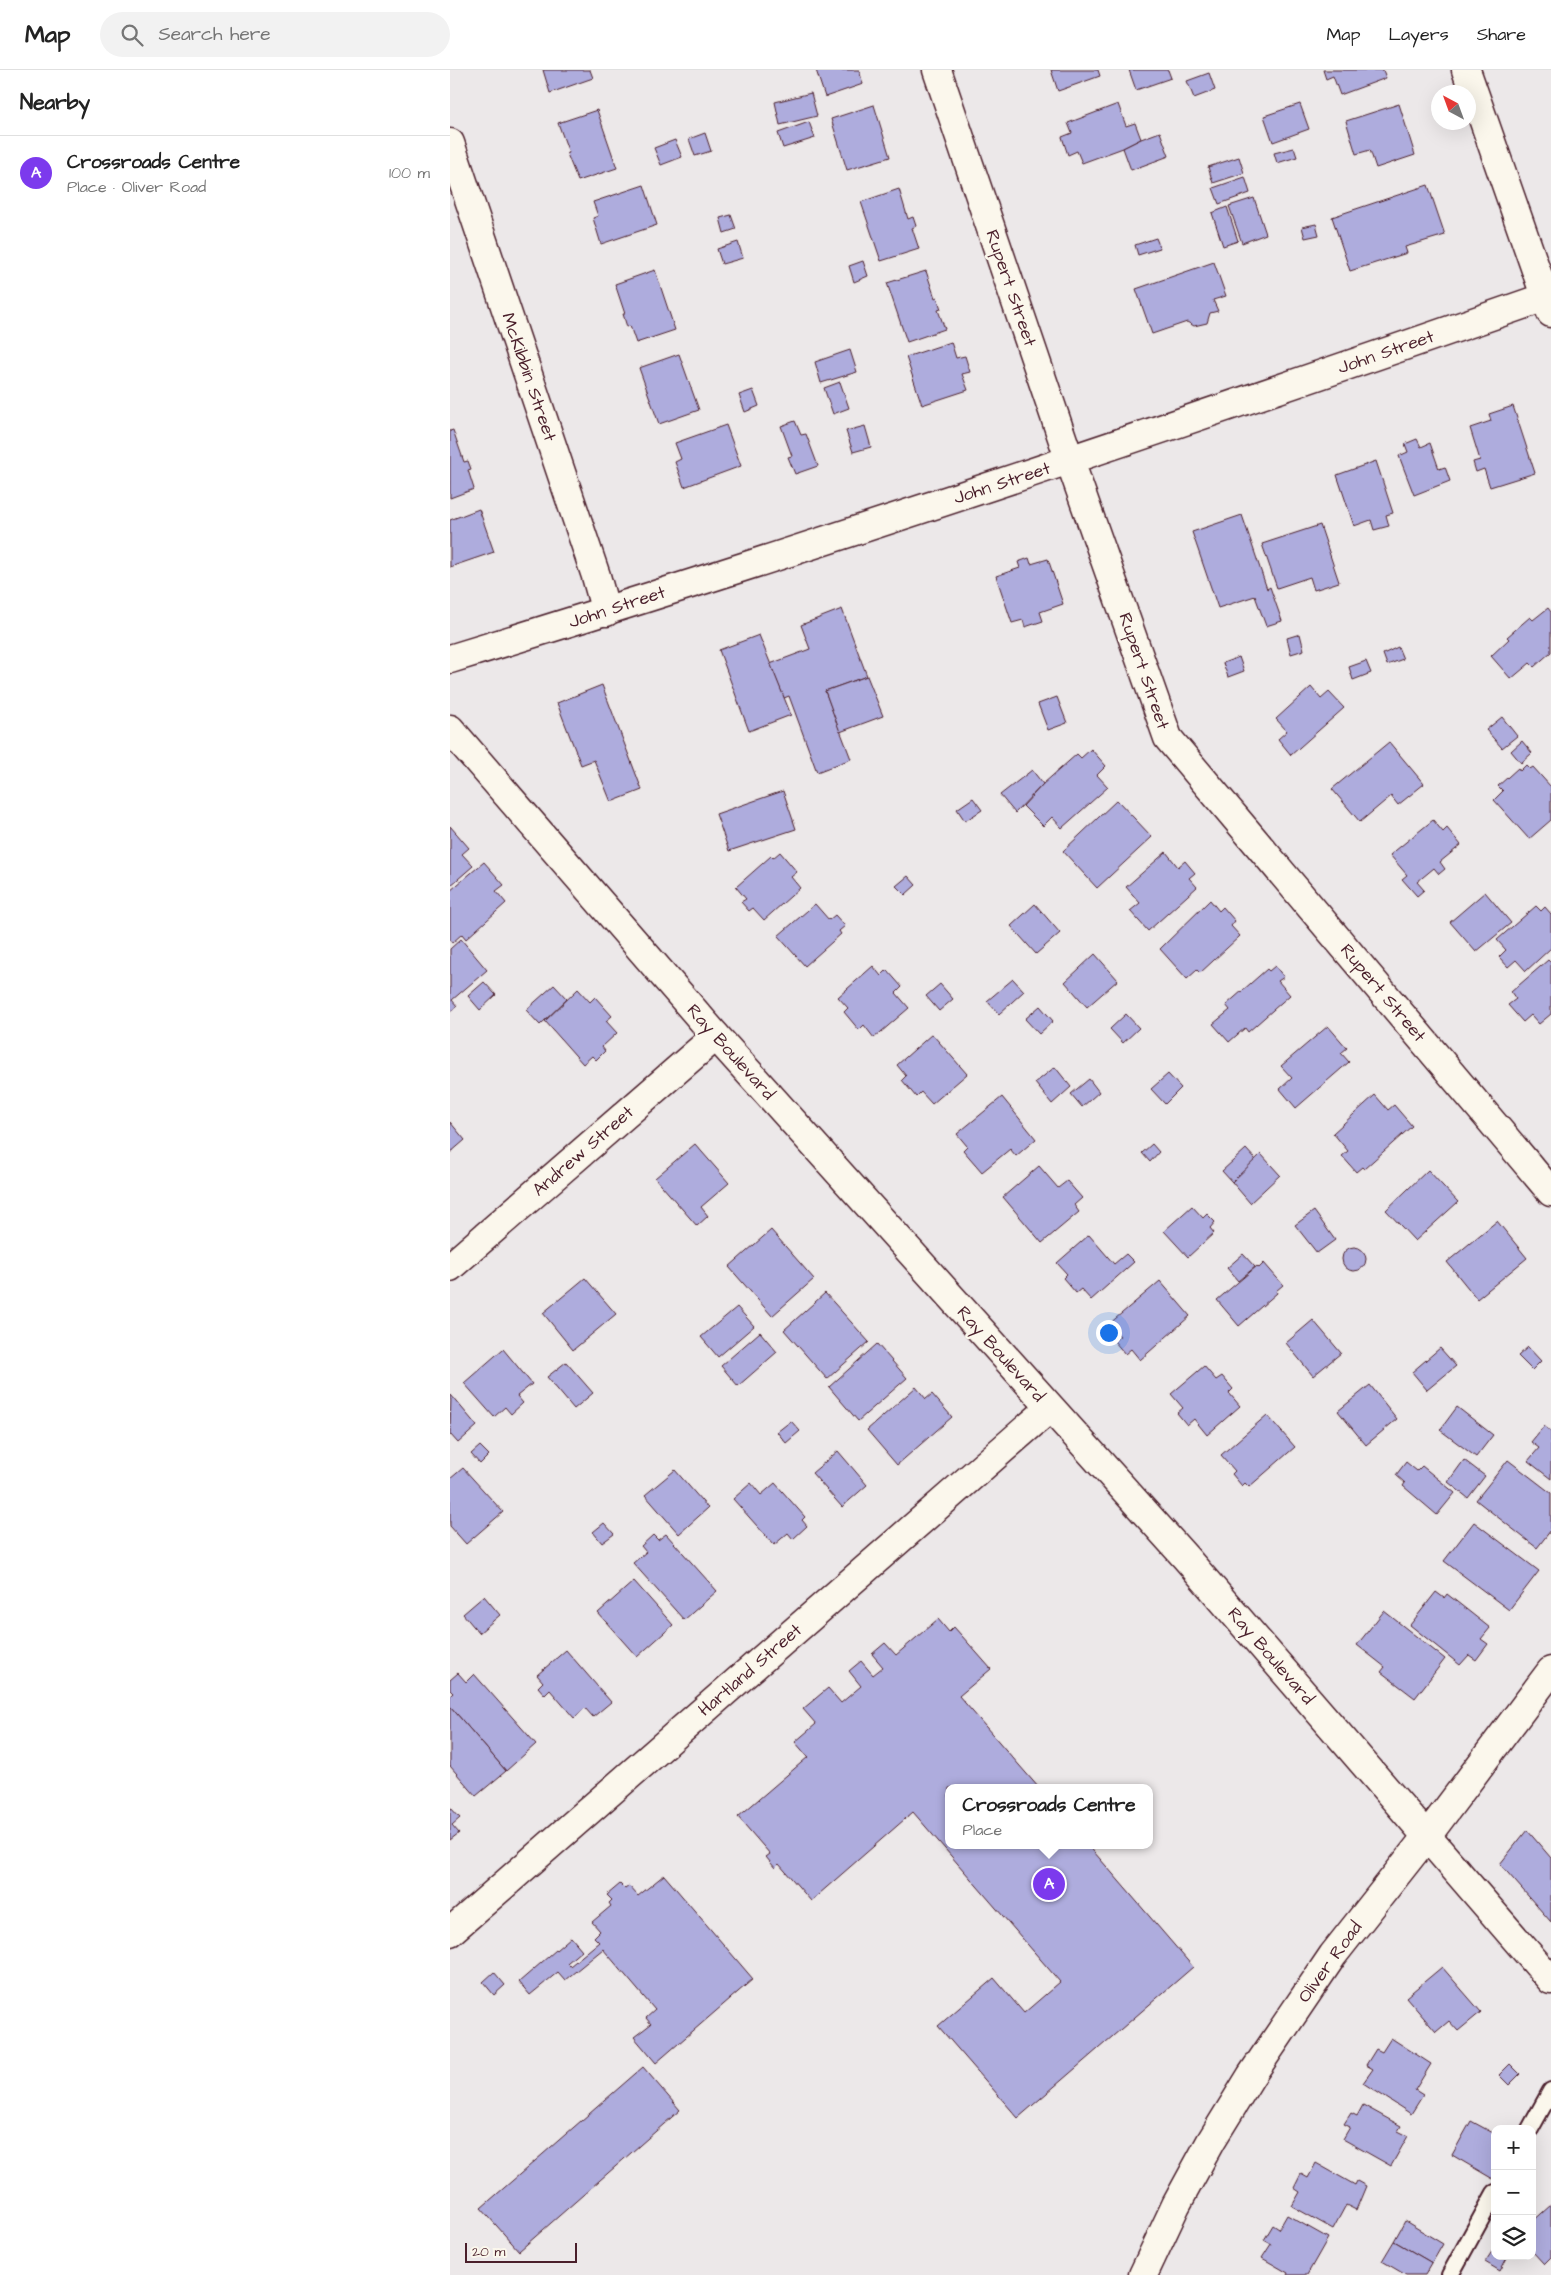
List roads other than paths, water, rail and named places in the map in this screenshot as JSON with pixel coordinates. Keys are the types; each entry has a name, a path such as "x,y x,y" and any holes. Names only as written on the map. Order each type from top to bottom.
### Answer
{"street":[{"name":"Rupert Street","path":"937,70 1070,461 1168,738 1551,1192"},
{"path":"1466,70 1549,302"},
{"name":"McKibbin Street","path":"450,143 596,576 606,612"},
{"name":"John Street","path":"450,659 606,612 1549,302"},
{"name":"Ray Boulevard","path":"450,729 716,1036 1186,1558 1551,1980"},
{"name":"Andrew Street","path":"450,1267 716,1036"},
{"name":"Hartland Street","path":"450,1932 1050,1408"},
{"name":"Oliver Road","path":"1142,2275 1176,2204 1211,2141 1251,2076 1333,1955 1427,1836 1551,1671"}],"lane":[{"path":"1532,2125 1551,2091"},
{"path":"1450,2275 1491,2200"}],"place":[{"name":"Crossroads Centre","path":"1049,1884"}]}
